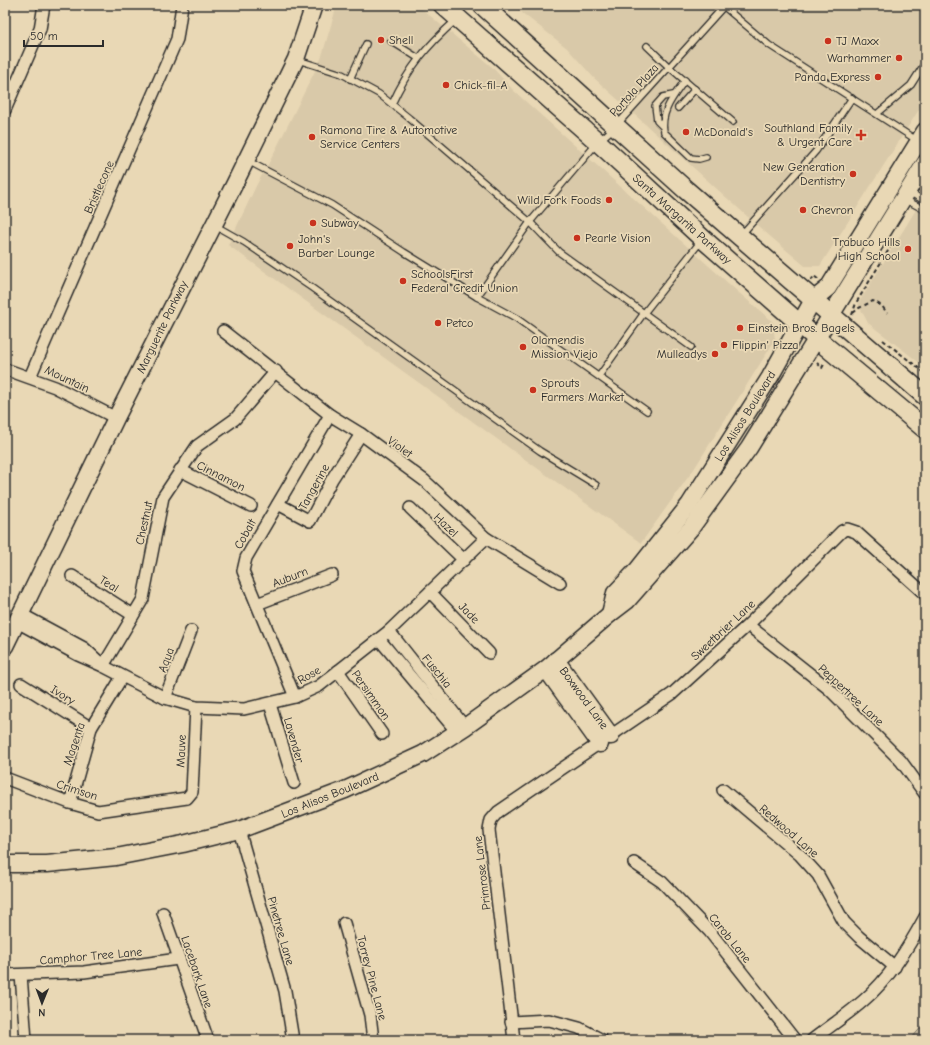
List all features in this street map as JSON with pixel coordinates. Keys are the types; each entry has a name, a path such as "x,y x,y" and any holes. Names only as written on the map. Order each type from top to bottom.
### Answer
{"main road":[{"name":"Marguerite Parkway","path":"5,646 116,418 296,59 314,5"},
{"name":"Santa Margarita Parkway","path":"443,5 598,142 703,239 817,339 925,429"},
{"name":"Santa Margarita Parkway","path":"494,9 615,127 925,396"},
{"name":"Los Alisos Boulevard","path":"610,614 615,593 638,569 689,505 770,377 813,300 828,288 922,136"},
{"name":"Los Alisos Boulevard","path":"5,864 47,864 116,857 183,844 239,830 345,790 390,771 423,754 461,730 551,664 627,601 691,528 749,448 832,316 925,163"},
{"name":"Boxwood Lane","path":"551,664 606,739"}],"street":[{"path":"5,110 40,29 44,5"},
{"name":"Bristlecone","path":"30,377 177,39 182,5"},
{"name":"Violet","path":"224,331 330,415 360,434 425,481 486,538 560,582"},
{"name":"Mountain","path":"5,369 55,387 116,418"},
{"name":"Chestnut","path":"103,666 132,614 143,599 163,497 197,446 235,419 276,371"},
{"name":"Cobalt","path":"296,697 243,571 246,558 330,415"},
{"name":"Tangerine","path":"278,504 310,521 332,479 360,434"},
{"name":"Cinnamon","path":"180,470 251,506"},
{"name":"Hazel","path":"410,508 464,560"},
{"name":"Sweetbrier Lane","path":"606,739 672,694 748,626 837,535 847,529 856,532 925,594"},
{"name":"Rose","path":"19,618 84,648 103,666 165,698 196,707 244,708 270,704 296,697 319,686 389,631 486,538"},
{"name":"Auburn","path":"257,604 332,575"},
{"name":"Teal","path":"72,576 132,614"},
{"name":"Jade","path":"430,592 489,652"},
{"name":"Peppertree Lane","path":"748,626 829,689 901,761 925,794"},
{"name":"Aqua","path":"165,698 191,631"},
{"name":"Fuschia","path":"389,631 461,730"},
{"name":"Fuschia","path":"379,639 461,730"},
{"name":"Persimmon","path":"338,671 382,734"},
{"name":"Magenta","path":"70,802 91,728 122,677"},
{"name":"Ivory","path":"21,684 91,728"},
{"name":"Lavender","path":"270,704 294,783"},
{"name":"Mauve","path":"190,795 192,792 196,707"},
{"name":"Primrose Lane","path":"514,1040 489,830 492,820 498,812 606,739"},
{"name":"Crimson","path":"5,778 88,809 109,811 187,798 190,795"},
{"name":"Redwood Lane","path":"723,790 800,855 818,875 844,922 859,937 895,967"},
{"name":"Pinetree Lane","path":"239,830 285,991 293,1040"},
{"name":"Carob Lane","path":"634,863 662,882 705,927 795,1040"},
{"name":"Lacebark Lane","path":"163,913 178,959 208,1040"},
{"path":"812,1040 864,1001 895,967 925,917"},
{"name":"Torrey Pine Lane","path":"344,923 370,1015 373,1040"},
{"name":"Camphor Tree Lane","path":"5,974 21,975 84,972 178,959"},
{"path":"21,975 26,1040"},
{"path":"511,1022 549,1020 578,1028 602,1040"}],"lane":[{"path":"724,5 769,46 852,98 922,136"},
{"name":"Portola Plaza","path":"477,297 530,222 598,142 615,127 724,5"},
{"path":"392,104 402,81 418,58 457,18"},
{"path":"391,42 418,58"},
{"path":"350,79 366,44"},
{"path":"647,46 733,122"},
{"path":"296,59 350,79 379,94 530,222 559,252 691,347"},
{"path":"878,113 911,85 925,63"},
{"path":"663,127 664,116 673,95 685,80"},
{"path":"678,108 695,88"},
{"path":"673,95 663,97 655,106 657,121 663,127 666,135 691,158 706,158"},
{"path":"740,236 816,151 852,98"},
{"path":"246,160 332,205 391,244 477,297 516,318 647,411"},
{"path":"906,195 925,200"},
{"path":"906,195 925,210"},
{"path":"214,225 244,242 312,288 540,451 596,484"},
{"path":"599,376 644,313 703,239"}],"path":[{"path":"856,318 853,314 859,308 874,301 882,306 887,313"},
{"path":"879,337 925,373"}],"shaded area":[{"path":"337,5 417,5 492,67 514,91 773,322 775,340 694,469 641,543 228,245 257,184 321,59"},
{"path":"512,5 925,5 925,100 820,266 805,266 758,226 594,78 567,48"},
{"name":"Trabuco Hills High School","path":"925,195 925,367 868,323 858,304"},
{"path":"925,1023 925,1040 910,1040"}],"place":[{"name":"Shell","path":"381,40"},
{"name":"TJ Maxx","path":"828,41"},
{"name":"Warhammer","path":"899,58"},
{"name":"Panda Express","path":"878,77"},
{"name":"Chick-fil-A","path":"446,85"},
{"name":"McDonald's","path":"686,132"},
{"name":"Southland Family & Urgent Care","path":"861,135"},
{"name":"Ramona Tire & Automotive Service Centers","path":"312,137"},
{"name":"New Generation Dentistry","path":"853,174"},
{"name":"Wild Fork Foods","path":"609,200"},
{"name":"Chevron","path":"803,210"},
{"name":"Subway","path":"313,223"},
{"name":"Pearle Vision","path":"577,238"},
{"name":"John's Barber Lounge","path":"290,246"},
{"name":"Trabuco Hills High School","path":"908,249"},
{"name":"SchoolsFirst Federal Credit Union","path":"403,281"},
{"name":"Petco","path":"438,323"},
{"name":"Einstein Bros. Bagels","path":"740,328"},
{"name":"Flippin' Pizza","path":"724,345"},
{"name":"Olamendis Mission Viejo","path":"523,347"},
{"name":"Mulleadys","path":"715,354"},
{"name":"Sprouts Farmers Market","path":"533,390"}]}
